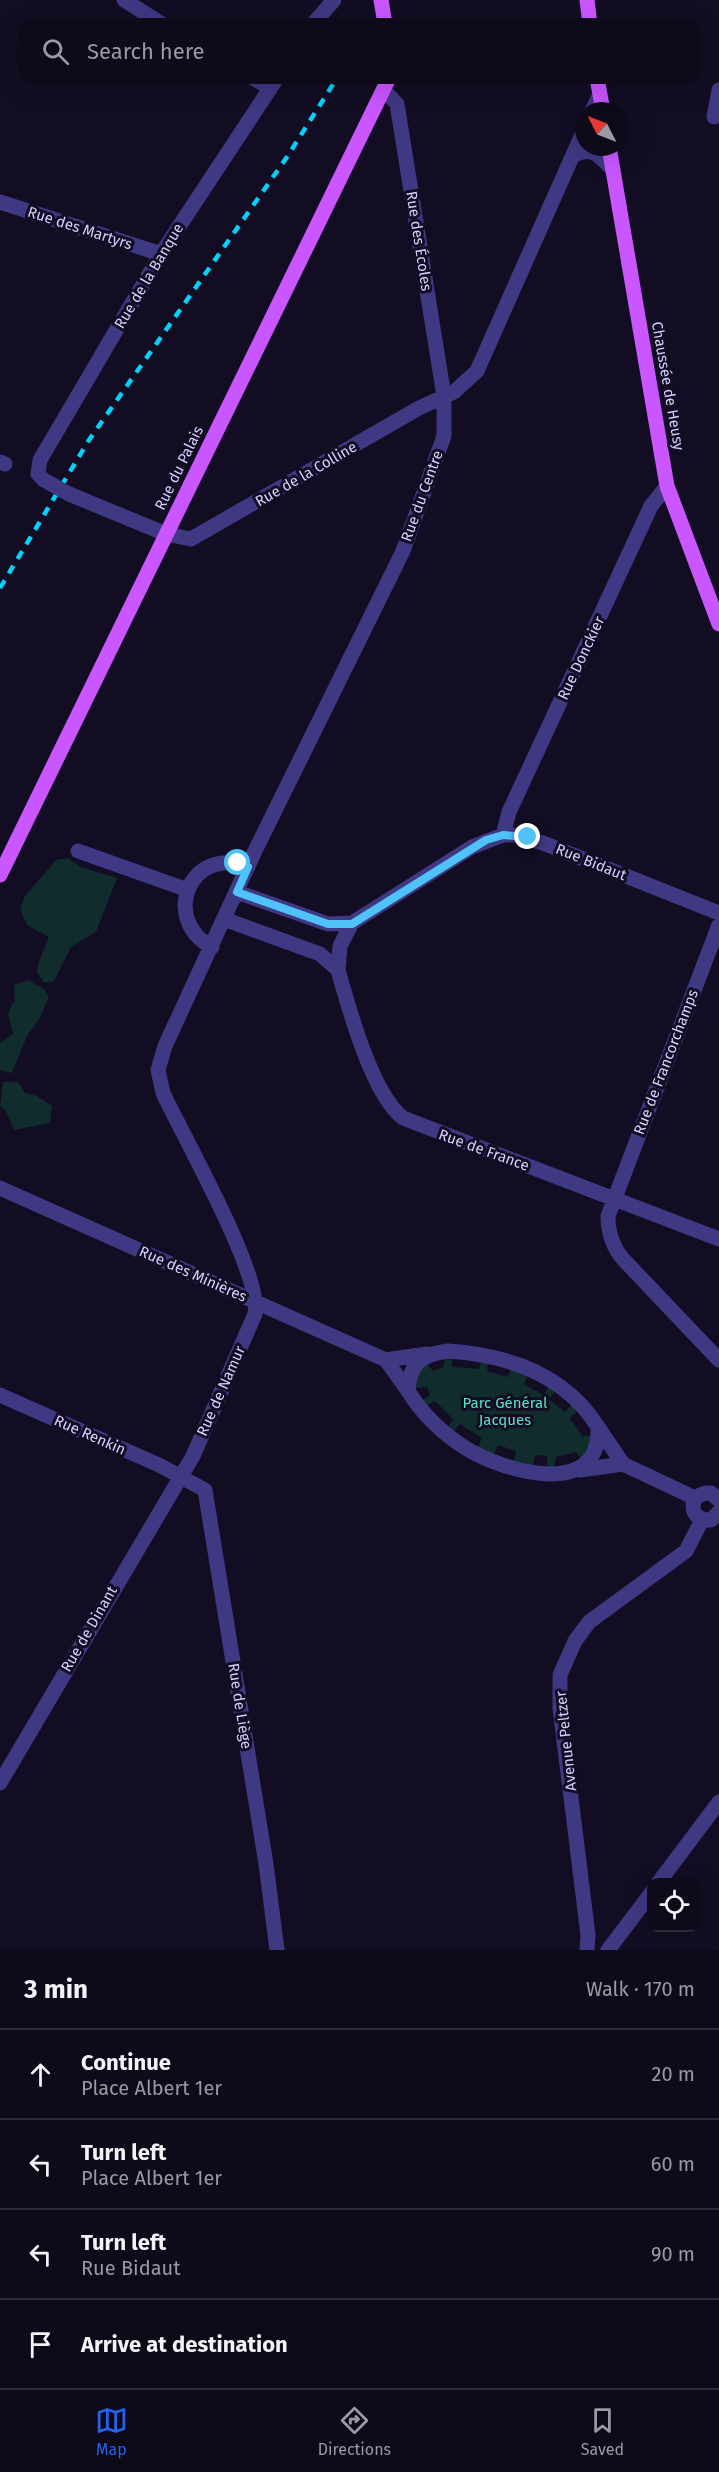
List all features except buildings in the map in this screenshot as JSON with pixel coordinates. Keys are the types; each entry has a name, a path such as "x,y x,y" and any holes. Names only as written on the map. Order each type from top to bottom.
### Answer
{"main road":[{"path":"587,0 589,18"},
{"path":"383,1 384,18"},
{"path":"598,84 601,102"},
{"name":"Rue du Palais","path":"0,875 387,85"},
{"name":"Chaussée de Heusy","path":"610,156 667,486 719,624"}],"street":[{"path":"124,0 152,18"},
{"path":"318,18 334,0"},
{"name":"Rue de la Banque","path":"44,480 38,474 40,460 161,254 272,84"},
{"name":"Rue des Écoles","path":"387,85 397,104 444,396"},
{"path":"714,117 719,90"},
{"path":"573,156 584,150 592,151 611,168"},
{"path":"444,396 466,383 477,371 575,151"},
{"name":"Rue des Martyrs","path":"0,202 161,254"},
{"name":"Rue de la Colline","path":"44,480 69,494 166,534 183,539 199,537 418,408 444,396"},
{"name":"Rue du Centre","path":"257,1304 242,1257 163,1094 159,1081 161,1058 248,867 403,551 444,436 444,396"},
{"name":"Rue Donckier","path":"503,835 509,812 641,527 651,506 667,486"},
{"path":"338,970 340,946 352,924 472,847 503,835"},
{"name":"Rue Bidaut","path":"503,835 515,835 543,843 719,913"},
{"path":"78,851 188,890"},
{"path":"212,947 192,933 188,924 185,902 188,890 198,874 218,863 232,861 248,867"},
{"path":"237,892 328,924 352,924"},
{"path":"224,919 320,954 338,970"},
{"name":"Rue de Francorchamps","path":"719,925 608,1216 608,1227 616,1251 719,1360"},
{"name":"Rue de France","path":"338,970 375,1078 395,1113 412,1124 719,1239"},
{"name":"Rue des Minières","path":"0,1188 386,1360"},
{"name":"Rue de Namur","path":"180,1477 193,1456 257,1304"},
{"path":"623,1464 556,1473 525,1470 469,1450 434,1424 386,1360 448,1351 476,1353 519,1363 556,1384 583,1407 623,1464 695,1498"},
{"path":"408,1391 413,1370 427,1354"},
{"name":"Rue Renkin","path":"0,1395 180,1477"},
{"path":"579,1470 596,1452 598,1427"},
{"name":"Rue de Dinant","path":"0,1783 180,1477"},
{"name":"Rue de Liège","path":"180,1477 205,1490 208,1503 266,1864 276,1950"},
{"path":"695,1498 706,1492 718,1496"},
{"path":"695,1498 693,1511 702,1520 711,1520 719,1512"},
{"name":"Avenue Peltzer","path":"587,1950 588,1935 560,1708 560,1675 575,1641 589,1622 686,1551 702,1520"},
{"path":"662,1878 719,1802"},
{"path":"609,1950 647,1898"}],"green space":[{"path":"68,858 81,867 117,878 96,932 71,947 54,981 45,983 37,973 38,964 49,937 27,925 20,909 25,896 56,860"},
{"path":"28,980 44,989 49,997 39,1019 27,1036 12,1073 0,1070 0,1043 13,1034 8,1014 15,1002 14,985"},
{"path":"3,1082 18,1082 25,1093 37,1096 52,1106 50,1123 14,1130 6,1111 0,1106"},
{"name":"Parc Général Jacques","path":"445,1356 452,1356 452,1367 479,1369 482,1359 489,1360 487,1371 508,1377 512,1367 528,1374 524,1384 543,1395 549,1386 556,1390 549,1399 565,1412 572,1404 578,1410 570,1418 582,1436 593,1436 583,1461 576,1452 556,1457 554,1467 547,1467 547,1456 535,1455 533,1465 514,1461 516,1451 498,1445 494,1454 478,1447 482,1438 460,1424 453,1432 447,1428 453,1419 435,1401 425,1407 421,1401 430,1395 427,1387 416,1388 417,1375 426,1363 433,1371 444,1367"}],"railway":[{"path":"0,588 89,440 287,157 333,84"}],"route":[{"path":"238,863 248,867 237,892 254,900 328,924 352,924 486,840 503,835 528,837"}]}
